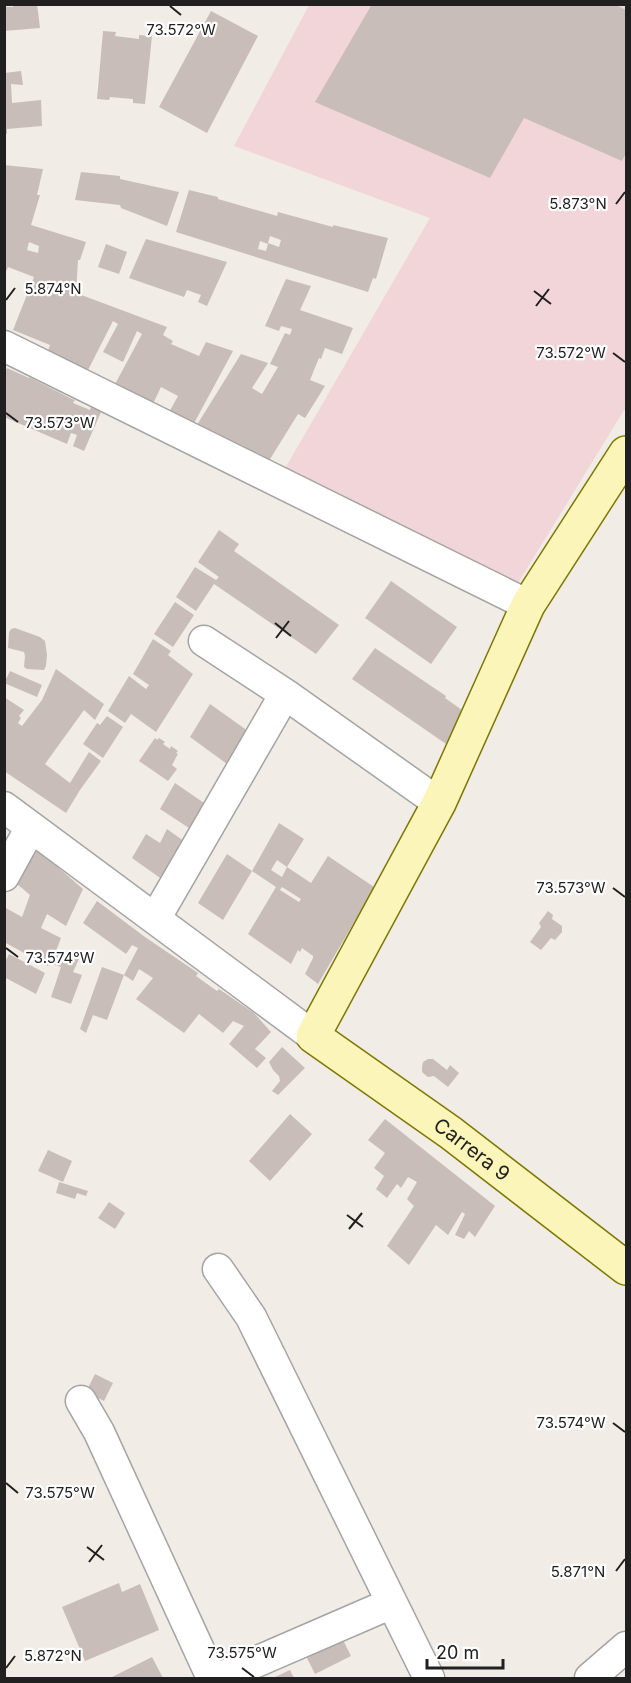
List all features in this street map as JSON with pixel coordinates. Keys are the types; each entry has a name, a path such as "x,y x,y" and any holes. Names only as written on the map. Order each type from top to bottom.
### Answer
{"main road":[{"path":"313,1036 439,803 528,605 627,453"},
{"name":"Carrera 9","path":"313,1036 451,1134 627,1268"}],"street":[{"path":"4,346 528,605"},
{"path":"204,641 285,694 439,803"},
{"path":"155,919 285,694"},
{"path":"4,807 313,1036"},
{"path":"4,876 31,827"},
{"path":"218,1269 251,1317 429,1678"},
{"path":"81,1401 99,1432 212,1678"},
{"path":"219,1678 392,1603"},
{"path":"590,1678 627,1647"}],"shaded area":[{"path":"309,5 626,5 626,407 507,601 276,484 430,218 234,146"}],"building":[{"path":"13,4 37,4 40,28 4,31 4,7 13,7"},
{"path":"372,4 614,4 626,10 626,153 622,161 524,118 490,178 315,102"},
{"path":"211,11 258,36 207,133 159,107"},
{"path":"103,31 116,32 115,36 139,39 139,35 152,36 145,104 133,103 133,99 110,97 109,100 97,99"},
{"path":"21,71 23,85 11,84 12,103 41,100 42,126 7,129 7,134 4,134 4,73"},
{"path":"4,165 43,169 37,195 40,195 31,225 86,242 80,260 78,260 76,293 167,327 163,335 173,341 171,344 199,356 206,342 233,351 192,427 167,416 178,396 161,387 151,408 114,386 142,334 137,331 123,362 103,352 118,324 113,321 86,374 66,364 48,351 50,345 13,330 34,277 8,267 4,276","holes":["29,242 39,246 38,253 27,250"]},
{"path":"81,172 120,176 120,179 179,192 167,226 121,208 120,205 75,200"},
{"path":"189,190 277,216 278,212 333,227 333,225 388,238 376,279 373,278 368,292 176,232","holes":["270,236 281,240 279,247 268,243","260,241 268,244 266,251 258,249"]},
{"path":"146,239 227,262 207,306 198,302 201,295 187,290 184,297 129,278"},
{"path":"106,244 127,252 119,274 98,267"},
{"path":"286,279 311,286 300,310 353,328 342,354 325,348 310,380 325,386 305,418 298,414 267,464 195,428 241,354 268,363 252,388 262,394 278,367 270,364 285,333 290,335 292,329 281,326 279,331 265,326"},
{"path":"4,368 29,377 75,400 73,403 101,412 84,451 73,446 77,435 71,433 67,444 4,417"},
{"path":"219,530 239,544 234,551 339,625 316,654 214,584 196,611 176,597 195,567 216,580 219,577 198,562"},
{"path":"391,581 457,627 431,664 365,618"},
{"path":"175,602 194,615 173,647 154,634"},
{"path":"15,628 45,641 47,655 44,670 27,669 24,667 24,652 8,648 9,632"},
{"path":"153,639 171,651 168,655 193,674 156,732 131,714 125,723 108,711 129,676 146,689 149,685 133,674"},
{"path":"375,648 446,696 445,698 462,710 464,718 446,744 352,679"},
{"path":"56,669 104,704 95,720 84,710 45,764 70,783 89,752 101,761 66,813 4,771 4,697 24,710 19,716 21,718 18,723 22,726 42,700"},
{"path":"10,671 42,685 37,697 4,683"},
{"path":"210,704 248,731 227,764 190,737"},
{"path":"107,716 123,727 103,758 83,744 97,723 100,725"},
{"path":"155,738 165,742 163,744 170,749 171,746 178,751 172,765 177,769 168,781 139,761"},
{"path":"175,783 207,805 192,830 160,809"},
{"path":"279,823 304,839 287,867 311,883 328,856 377,889 360,912 318,984 305,974 313,956 302,948 300,952 298,950 291,964 248,934 276,887 252,871","holes":["277,860 287,867 282,877 271,870","282,887 301,899 299,902 280,890"]},
{"path":"167,829 185,842 163,880 132,858 146,834 160,843"},
{"path":"38,850 83,889 66,926 47,914 41,928 61,938 56,951 79,959 73,972 82,975 71,1004 51,997 61,967 50,963 48,966 4,942 4,911 6,908 22,917 30,895 16,883 20,873"},
{"path":"227,854 252,871 223,920 198,903"},
{"path":"97,901 198,973 196,976 217,991 219,989 254,1013 271,1032 255,1049 266,1058 257,1068 229,1044 244,1026 233,1021 223,1033 199,1014 184,1033 136,999 153,978 139,969 133,981 124,975 138,948 132,945 126,954 83,923"},
{"path":"548,911 553,915 552,919 562,926 562,932 555,940 551,938 541,950 530,942 541,927 539,923"},
{"path":"9,954 45,973 36,994 4,977 4,964"},
{"path":"102,967 124,975 107,1020 93,1015 86,1033 80,1029"},
{"path":"282,1047 305,1068 278,1095 272,1091 280,1081 279,1076 269,1062"},
{"path":"433,1059 447,1070 450,1065 459,1073 448,1087 434,1076 428,1077 422,1072 423,1062"},
{"path":"290,1114 312,1134 270,1181 249,1161"},
{"path":"385,1119 495,1206 475,1237 469,1231 464,1239 455,1235 465,1214 462,1212 448,1235 436,1225 409,1265 387,1246 414,1206 407,1199 417,1182 408,1177 401,1188 397,1184 387,1198 376,1189 384,1176 374,1168 385,1153 368,1140"},
{"path":"48,1150 72,1161 63,1182 38,1171"},
{"path":"59,1182 88,1191 86,1196 77,1193 75,1199 56,1193"},
{"path":"109,1202 125,1213 115,1229 98,1218"},
{"path":"95,1374 113,1383 104,1401 86,1392"},
{"path":"119,1583 122,1592 140,1584 159,1630 85,1661 62,1607"},
{"path":"339,1632 351,1656 315,1674 303,1650"},
{"path":"152,1657 163,1678 110,1678"},
{"path":"290,1670 294,1678 273,1678"}]}
